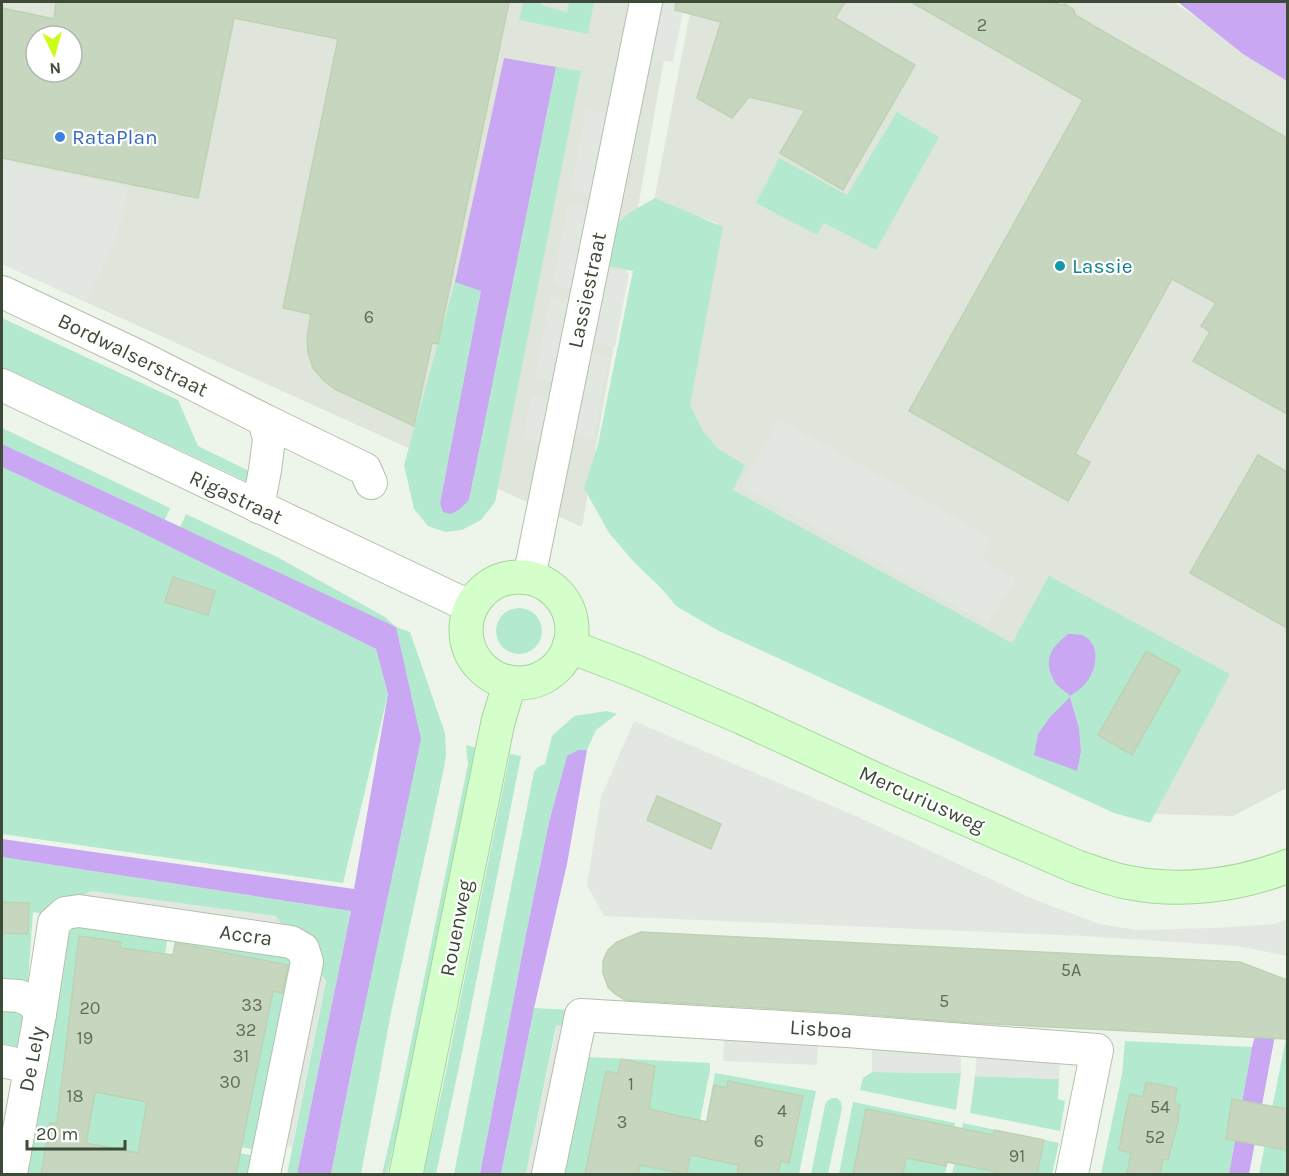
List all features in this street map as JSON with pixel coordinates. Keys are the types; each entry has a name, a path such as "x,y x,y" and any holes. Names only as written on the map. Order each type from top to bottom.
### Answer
{"main road":[{"path":"514,578 529,578 547,585 556,593 569,612 571,635 569,646 556,668 546,675 534,680 510,682 495,677 482,668 472,655 467,641 466,625 471,607 483,591 492,584 514,578"},
{"name":"Mercuriusweg","path":"569,646 743,718 881,782 1077,867 1126,882 1171,887 1236,882 1256,878 1287,866"},
{"name":"Rouenweg","path":"406,1174 498,722 510,682"}],"street":[{"name":"Lassiestraat","path":"529,578 646,2"},
{"name":"Bordwalserstraat","path":"2,292 140,357 365,469 371,483"},
{"name":"Rigastraat","path":"2,385 471,607"},
{"path":"258,507 269,439 264,420"},
{"name":"Accra","path":"40,1014 54,923 65,913 79,911 291,942 303,949 307,962 264,1174"},
{"path":"2,995 19,996 32,1001 40,1014"},
{"name":"De Lely","path":"11,1174 16,1064 40,1014"},
{"name":"Lisboa","path":"548,1174 581,1015 847,1031 1097,1050 1072,1174"}],"shaded area":[{"path":"2,2 674,2 582,527 2,264"},
{"path":"663,2 685,2 673,62 652,59"},
{"path":"692,2 1173,2 1287,78 1287,788 1233,816 1114,813 644,534 717,223 654,201"},
{"path":"1178,2 1287,2 1287,81 1243,54"},
{"path":"504,58 556,67 469,500 451,514 443,512 440,503 481,291 455,282"},
{"path":"586,109 607,114 592,195 571,191"},
{"path":"2,160 129,187 116,240 86,301 2,263"},
{"path":"568,204 589,208 574,289 553,285"},
{"path":"608,269 629,273 615,347 594,343"},
{"path":"550,297 571,301 556,382 535,378"},
{"path":"588,353 609,357 594,438 573,434"},
{"path":"532,395 551,398 542,443 523,439"},
{"path":"778,419 993,539 982,560 1016,578 988,624 742,487"},
{"path":"2,444 396,627 421,739 331,1174 297,1174 351,911 2,857 2,839 354,889 388,694 376,649 132,528 2,467"},
{"path":"1068,634 1082,635 1088,639 1093,644 1096,658 1089,678 1070,696 1054,682 1049,665 1054,648"},
{"path":"1070,697 1079,728 1081,752 1077,771 1034,755 1038,734 1050,717"},
{"path":"634,721 856,816 1031,898 1099,924 1138,930 1275,924 1287,919 1287,956 1237,946 1084,936 604,916 587,885 601,797"},
{"path":"578,750 587,750 567,864 534,1008 501,1174 480,1174 549,822 567,756"},
{"path":"91,891 276,916 284,928 78,899"},
{"path":"318,970 326,981 292,1147 283,1145"},
{"path":"1265,999 1279,1014 1249,1174 1229,1174 1252,1047"},
{"path":"557,1025 568,1027 537,1174 526,1174"},
{"path":"724,1040 818,1044 817,1065 723,1061"},
{"path":"872,1050 961,1052 961,1073 872,1072"},
{"path":"977,1054 1060,1057 1059,1079 975,1076"}],"green space":[{"path":"523,2 542,2 541,5 567,12 569,2 594,2 588,34 519,20"},
{"path":"556,67 581,71 495,502 481,520 462,530 445,532 428,526 414,509 404,465 455,282 481,290 440,503 469,500"},
{"path":"897,112 939,137 876,250 824,223 817,235 756,203 779,158 847,195"},
{"path":"655,198 723,227 690,405 703,431 718,449 745,465 733,490 1012,643 1049,576 1230,674 1150,823 1114,813 717,630 676,606 609,533 584,488 598,444 633,271 610,266 616,225 629,213","holes":["1071,698 1079,728 1081,752 1077,771 1073,769"]},
{"path":"2,318 178,400 198,446 251,472 250,483 2,367"},
{"path":"2,428 170,508 165,520 2,444"},
{"path":"2,467 132,528 376,649 388,694 343,883 2,834"},
{"path":"186,514 279,558 385,617 396,627 410,632 445,733 444,768 392,1008 361,1174 331,1174 355,1052 396,628 180,527"},
{"path":"519,608 535,615 542,631 535,647 519,654 503,647 496,631 503,615"},
{"path":"607,711 617,714 596,730 587,750 578,750 567,757 549,822 480,1174 454,1174 534,772 545,764 552,736 574,716"},
{"path":"466,745 477,748 403,1108 387,1174 382,1174 468,764"},
{"path":"510,754 521,756 463,1048 436,1174 423,1174 442,1091"},
{"path":"2,857 351,911 297,1174 287,1174 326,981 318,970 316,953 78,899 47,915 33,912 28,982 2,981"},
{"path":"67,919 168,936 144,1081 152,1083 175,937 292,953 297,959 256,1150 187,1136 186,1143 255,1156 251,1174 135,1174 130,1171 129,1174 26,1174"},
{"path":"2,1005 21,1014 28,1029 24,1048 2,1044"},
{"path":"534,1008 571,1010 568,1027 556,1026 526,1174 501,1174"},
{"path":"1287,1033 1287,1174 1259,1174"},
{"path":"1125,1041 1252,1047 1229,1174 1101,1174 1122,1074"},
{"path":"589,1057 710,1063 693,1156 699,1158 715,1073 816,1091 799,1174 564,1174"},
{"path":"872,1072 961,1073 956,1110 860,1090 863,1078"},
{"path":"975,1076 1059,1079 1058,1099 1065,1101 1060,1131 970,1113"},
{"path":"832,1098 837,1098 841,1102 842,1108 828,1174 811,1174 825,1105"},
{"path":"853,1102 955,1123 945,1174 839,1174"},
{"path":"963,1123 1059,1143 1052,1174 952,1174"}],"building":[{"path":"56,2 509,2 438,344 432,343 414,426 335,389 324,381 313,368 308,352 307,339 311,314 283,308 338,39 234,18 198,198 2,158 2,8 54,19"},
{"path":"676,2 845,2 835,18 915,65 843,190 780,153 805,110 749,97 732,118 697,98 721,22 675,10"},
{"name":"Lassie","path":"911,2 1053,2 1060,5 1065,4 1074,10 1075,15 1287,138 1287,414 1193,361 1210,332 1201,326 1216,303 1172,279 1075,454 1090,462 1068,501 909,411 1083,100"},
{"path":"1258,455 1287,472 1287,628 1190,573"},
{"path":"173,577 215,591 208,615 165,602"},
{"path":"1146,651 1180,670 1132,755 1098,735"},
{"path":"657,796 721,824 711,849 647,820"},
{"path":"2,902 29,903 28,934 2,933"},
{"path":"641,932 1240,962 1287,980 1287,1039 973,1023 625,1000 608,987 603,973 603,961 608,950 617,942"},
{"path":"79,936 121,942 120,948 173,955 176,943 288,965 282,993 273,991 236,1174 41,1174 50,1123 57,1123","holes":["95,1092 147,1102 138,1153 86,1143"]},
{"path":"621,1059 655,1066 649,1109 707,1122 714,1085 727,1088 728,1081 803,1096 789,1163 781,1161 778,1174 737,1174 739,1165 690,1155 687,1174 640,1165 638,1174 585,1174 606,1071 618,1074"},
{"path":"1146,1082 1177,1088 1174,1103 1180,1105 1177,1118 1179,1118 1168,1160 1163,1159 1160,1174 1127,1174 1131,1153 1119,1150 1124,1122 1130,1094 1143,1097"},
{"path":"1232,1099 1287,1109 1287,1150 1226,1139"},
{"path":"866,1109 993,1135 995,1130 1044,1140 1037,1174 996,1174 997,1172 947,1162 946,1166 906,1158 903,1174 853,1174"}],"place":[{"name":"RataPlan","path":"60,137"},
{"name":"Lassie","path":"1060,266"}]}
